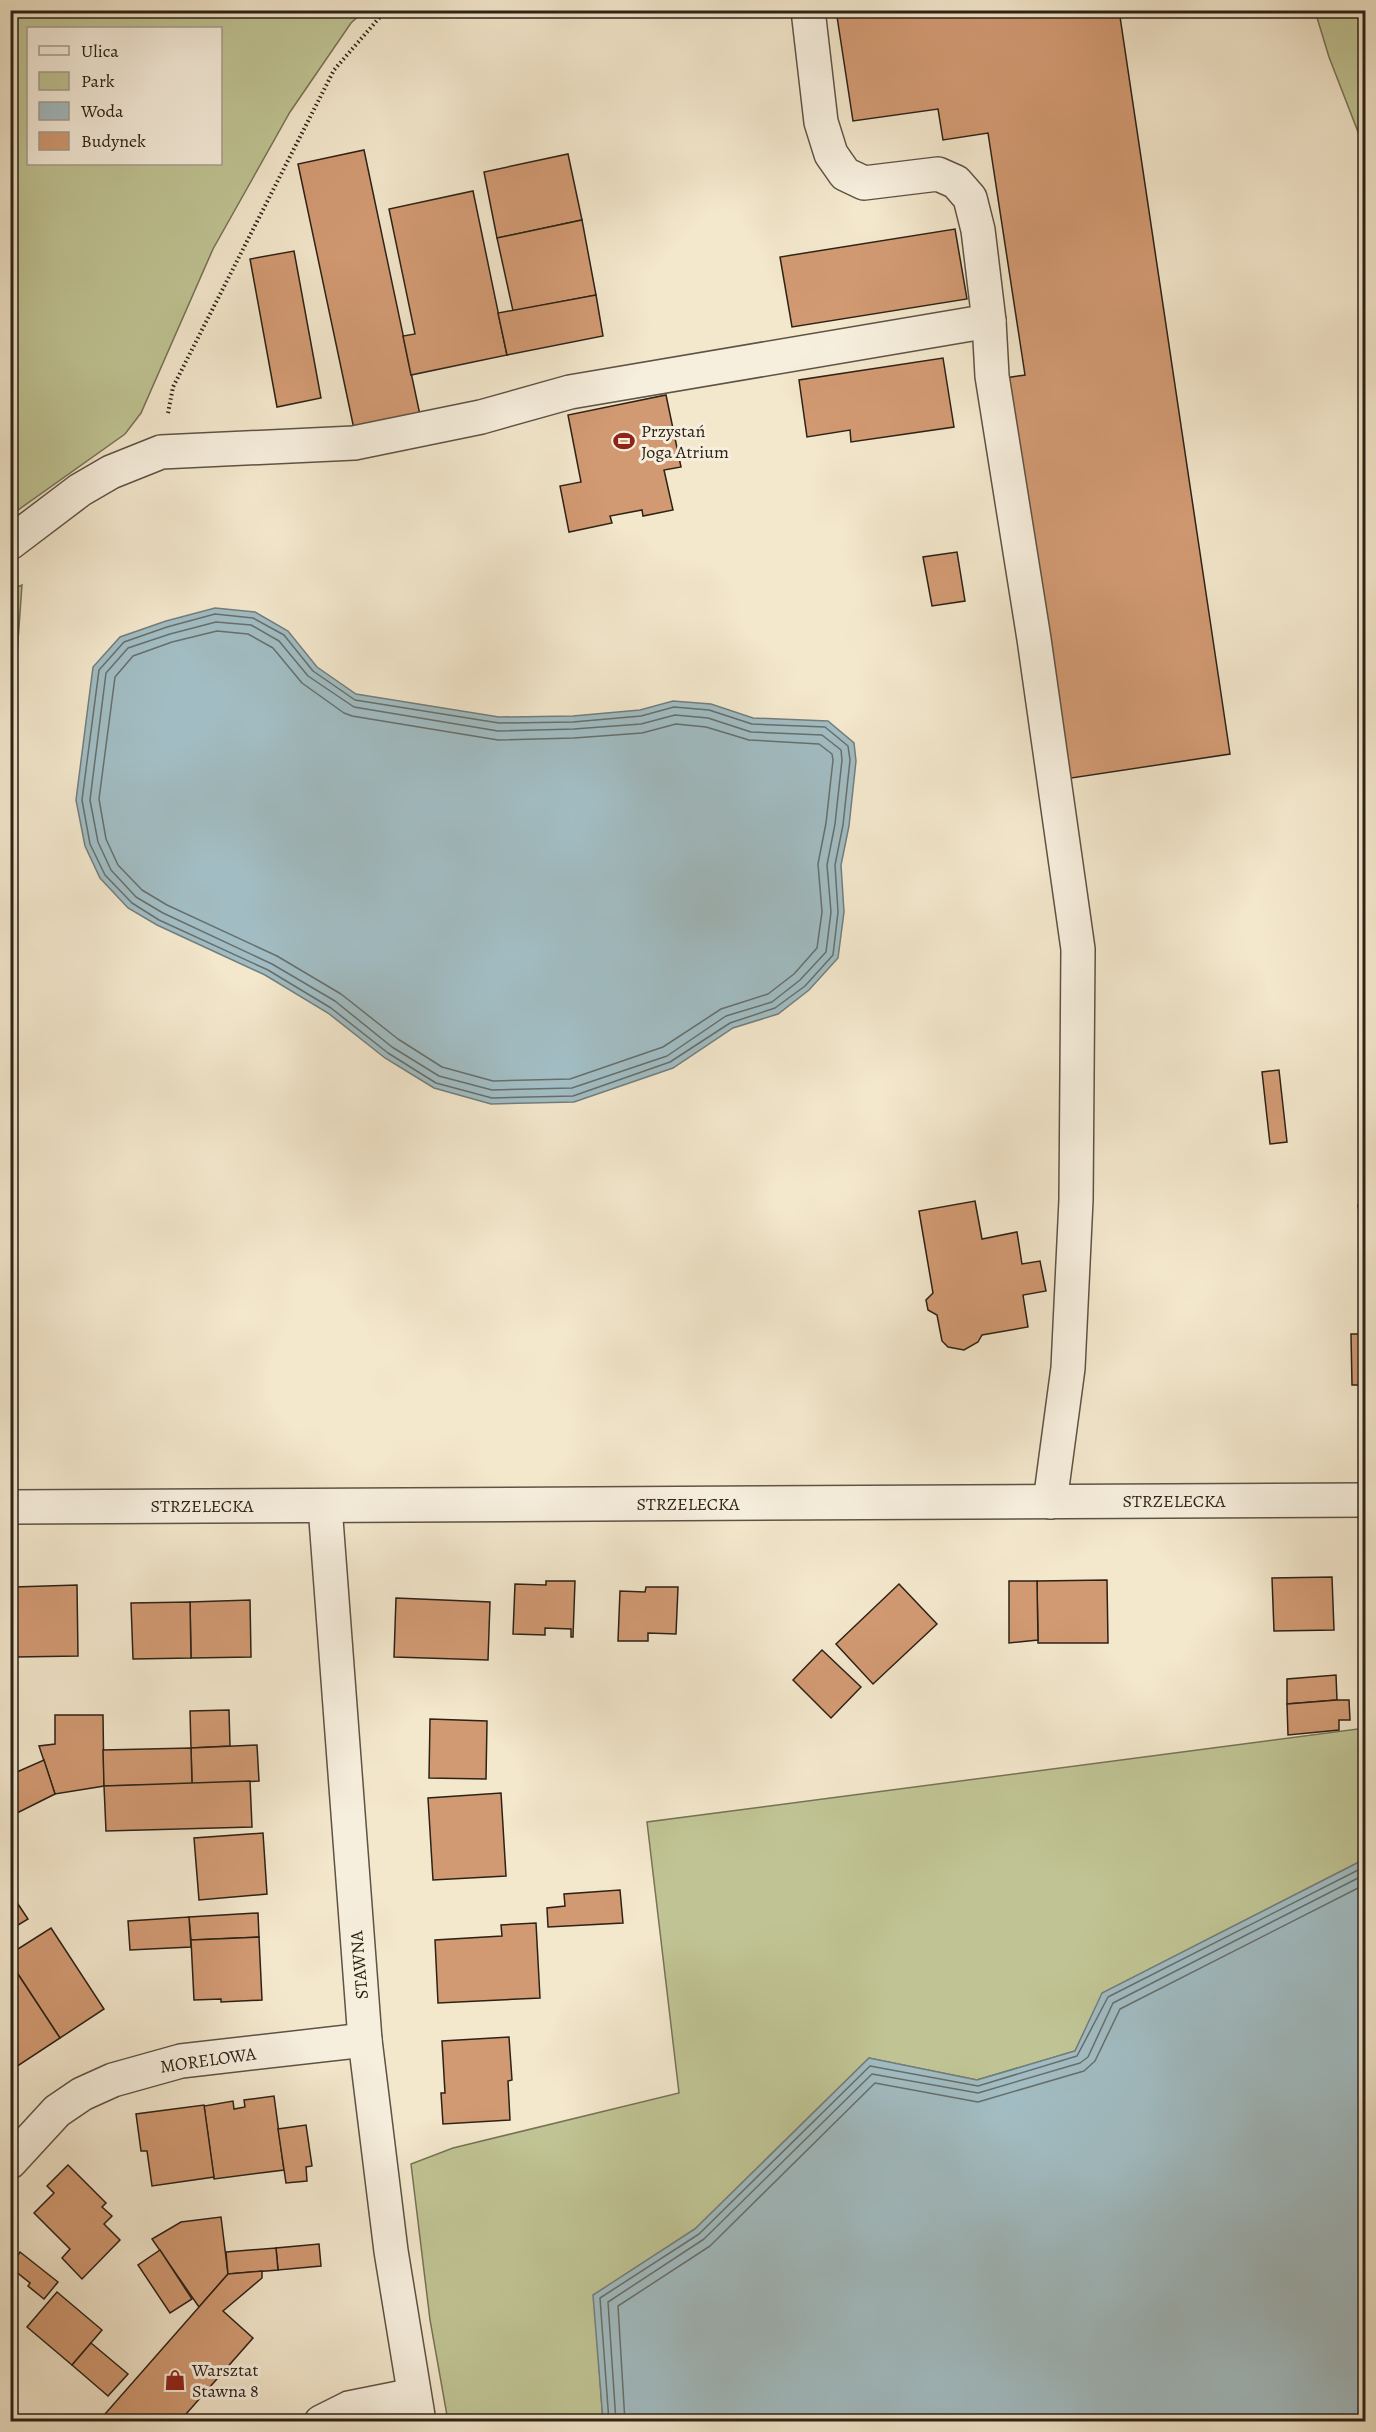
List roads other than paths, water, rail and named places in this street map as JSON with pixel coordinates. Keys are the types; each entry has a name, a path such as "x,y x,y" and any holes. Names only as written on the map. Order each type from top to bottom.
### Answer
{"street":[{"path":"808,10 821,122 831,154 845,174 864,183 938,174 956,182 970,198 978,230 989,321 992,376 1034,639 1078,949 1076,1200 1068,1368 1050,1502"},
{"path":"10,543 80,490 111,471 161,452 354,443 481,417 570,392 989,321"},
{"name":"STRZELECKA","path":"10,1507 1365,1500"},
{"name":"STAWNA","path":"325,1506 364,2040 391,2251 417,2408"},
{"name":"MORELOWA","path":"10,2162 57,2111 82,2094 113,2080 181,2061 364,2040"},
{"path":"321,2421 349,2408 417,2408"}],"water":[{"path":"215,608 255,612 288,631 317,667 356,694 499,717 573,716 640,710 673,701 711,704 753,718 828,721 854,743 856,761 849,826 841,865 844,912 838,958 809,990 778,1014 733,1028 673,1068 574,1102 491,1104 434,1088 385,1058 328,1013 265,975 157,925 128,908 100,878 85,846 76,800 93,667 120,637 166,621"},
{"path":"1365,1859 1365,2421 603,2421 593,2295 695,2229 869,2058 977,2080 1075,2051 1102,1993"}],"place":[{"name":"Przystań Joga Atrium","path":"624,441"},
{"name":"Warsztat Stawna 8","path":"175,2380"}]}
